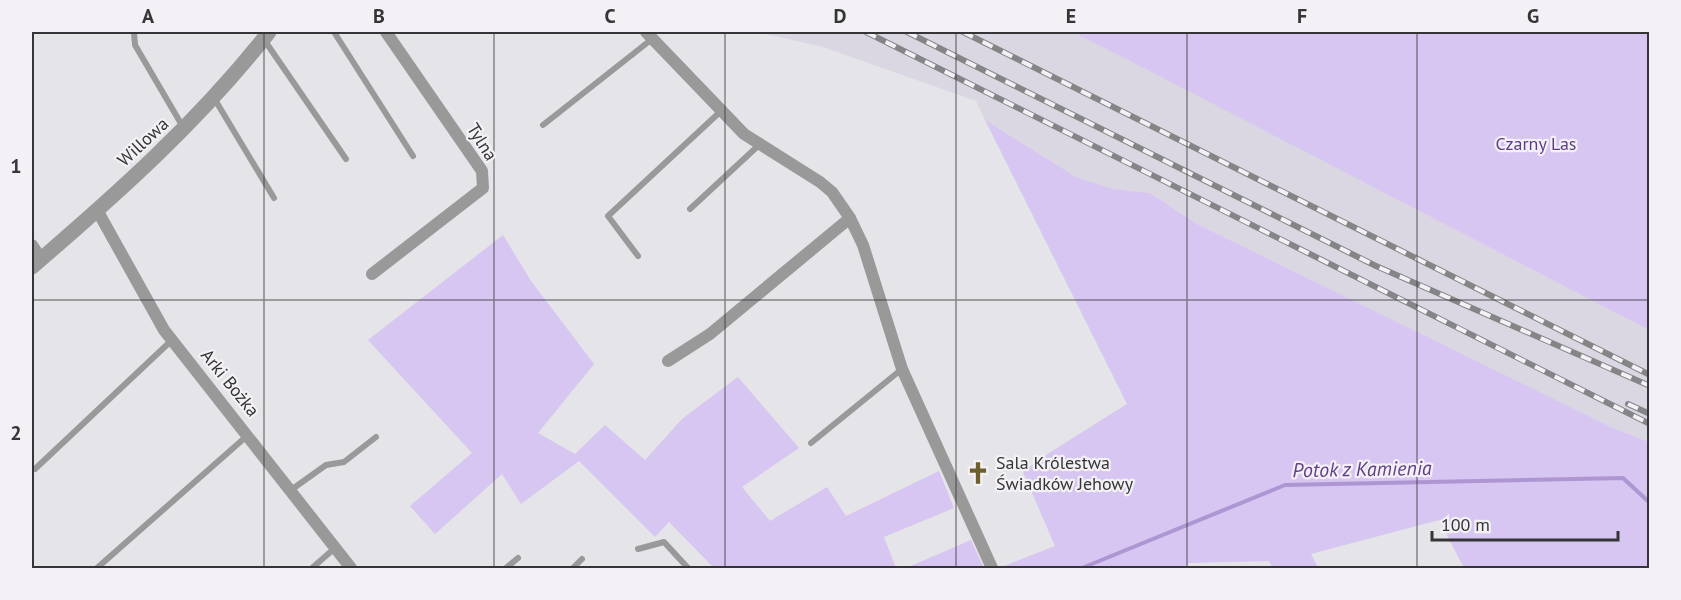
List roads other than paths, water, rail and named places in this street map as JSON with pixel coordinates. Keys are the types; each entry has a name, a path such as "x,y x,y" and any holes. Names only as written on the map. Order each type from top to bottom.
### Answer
{"street":[{"name":"Tylna","path":"372,274 483,188 482,171 386,32"},
{"name":"Willowa","path":"36,263 185,130 266,35"},
{"path":"649,35 721,111 759,145 820,182 832,192 850,218 862,245 902,369 992,568"},
{"name":"Arki Bożka","path":"97,210 173,340 351,568"},
{"path":"669,361 710,334 850,218"},
{"path":"32,245 36,263"}],"lane":[{"path":"135,32 135,45 185,130"},
{"path":"334,32 413,156"},
{"path":"266,35 346,159"},
{"path":"543,125 649,35"},
{"path":"214,98 273,198"},
{"path":"638,256 608,216 721,111"},
{"path":"690,209 759,145"},
{"path":"35,468 173,340"},
{"path":"811,443 902,369"},
{"path":"98,568 248,435"},
{"path":"291,490 326,465 344,462 376,437"},
{"path":"638,549 664,542 688,568"},
{"path":"312,568 335,548"},
{"path":"506,568 518,558"},
{"path":"573,568 582,559"}],"waterway":[{"name":"Potok z Kamienia","path":"1082,568 1285,485 1623,478 1650,503"}],"railway":[{"path":"866,32 1650,424"},
{"path":"907,32 1376,266 1650,386"},
{"path":"963,32 1650,375"},
{"path":"1628,404 1650,414"}],"place":[{"name":"Sala Królestwa Świadków Jehowy","path":"978,473"}],"park label":[{"name":"Czarny Las","path":"1536,144"}]}
